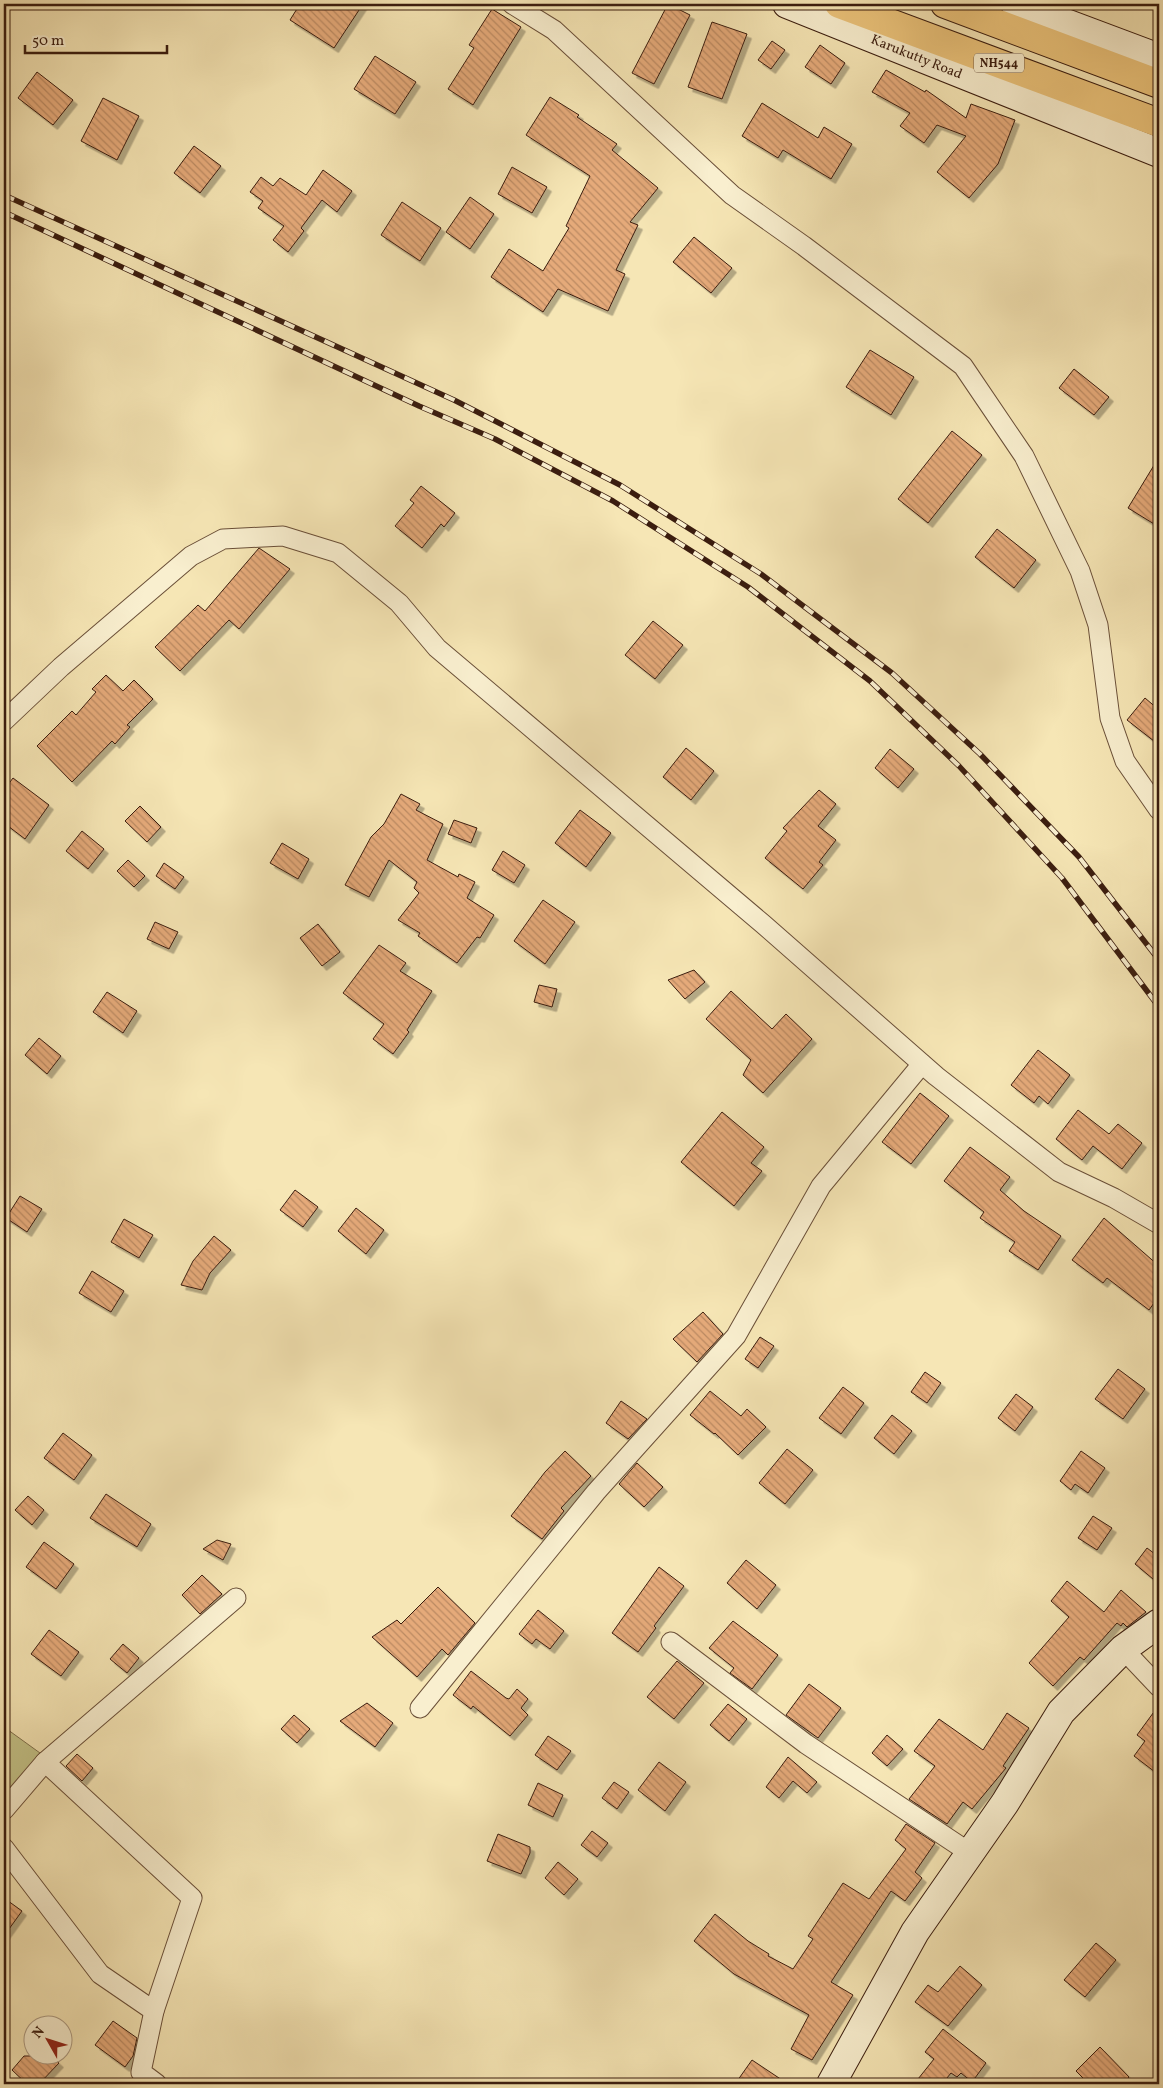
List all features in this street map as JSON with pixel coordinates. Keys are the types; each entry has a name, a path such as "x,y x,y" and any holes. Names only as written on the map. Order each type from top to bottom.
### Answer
{"highway":[{"name":"NH544","path":"839,4 1159,123"},
{"name":"NH544","path":"945,4 1159,84"}],"main road":[{"name":"Karukutty Road","path":"787,4 1159,153"},
{"path":"1014,4 1159,58"},
{"path":"831,2084 915,1932 1005,1803 1061,1712 1122,1649 1159,1623"}],"street":[{"path":"512,4 554,30 732,195 804,246 963,366 1024,456 1080,571 1098,625 1110,718 1125,761 1159,810"},
{"path":"4,722 61,667 191,556 223,539 283,536 338,553 399,603 437,648 755,918 922,1064 1059,1172 1114,1198 1159,1224"},
{"path":"420,1708 596,1492 736,1336 821,1186 922,1064"},
{"path":"4,1810 45,1762 236,1598"},
{"path":"671,1642 806,1744 970,1853"},
{"path":"1122,1649 1159,1687"},
{"path":"45,1762 192,1898 154,2011 141,2072 157,2084"},
{"path":"4,1848 100,1974 154,2011"}],"shaded area":[{"path":"4,1727 40,1753 4,1797"}],"building":[{"path":"300,4 363,4 334,48 290,20"},
{"path":"668,4 690,15 654,84 632,73"},
{"path":"492,9 521,27 473,105 448,89 474,48 469,45"},
{"path":"712,22 747,34 722,99 688,87"},
{"path":"772,41 785,50 771,69 758,60"},
{"path":"820,45 845,63 831,84 805,67"},
{"path":"375,56 416,82 395,114 354,89"},
{"path":"886,70 925,92 926,90 966,118 971,104 1015,120 998,164 969,198 937,172 966,136 937,125 924,143 900,126 910,113 872,92"},
{"path":"37,72 73,100 53,125 18,98"},
{"path":"550,97 579,115 577,117 617,144 612,150 658,188 630,222 638,225 616,270 625,274 608,311 558,289 543,312 491,277 509,249 543,271 569,228 566,226 590,176 526,135"},
{"path":"103,98 139,116 117,160 81,141"},
{"path":"762,103 818,138 824,127 852,144 831,179 783,150 778,158 742,136"},
{"path":"194,146 221,166 200,193 174,173"},
{"path":"512,167 547,187 532,213 498,194"},
{"path":"323,170 352,191 337,212 322,200 301,228 304,231 288,252 273,240 284,226 258,208 263,201 250,192 261,177 273,186 280,178 306,195"},
{"path":"470,197 494,214 470,249 446,232"},
{"path":"402,202 441,228 420,261 381,235"},
{"path":"694,237 732,268 711,293 673,262"},
{"path":"870,350 914,377 891,415 846,387"},
{"path":"1074,369 1109,397 1094,415 1059,388"},
{"path":"952,431 982,455 928,523 898,499"},
{"path":"1159,457 1159,527 1128,508"},
{"path":"421,486 455,513 444,527 441,524 422,548 395,526 414,503 410,500"},
{"path":"997,529 1036,560 1014,588 975,557"},
{"path":"259,548 290,569 239,629 229,620 180,671 155,647 198,605 205,611"},
{"path":"653,621 683,645 655,679 625,655"},
{"path":"106,675 123,691 134,680 153,699 127,725 130,727 115,744 112,741 72,782 37,746 72,711 76,715 96,692 92,689"},
{"path":"1145,698 1159,710 1159,745 1127,720"},
{"path":"686,748 714,771 691,800 663,777"},
{"path":"890,749 914,769 898,788 875,768"},
{"path":"13,778 49,805 25,839 4,823 4,790"},
{"path":"819,790 836,804 818,826 836,840 819,862 823,865 803,889 765,858 787,831 783,828"},
{"path":"401,794 420,804 416,810 443,824 427,860 458,877 459,874 475,882 467,898 494,915 480,938 477,937 457,963 418,936 420,933 398,920 419,893 414,888 417,882 389,860 369,897 345,885 371,837 384,824"},
{"path":"140,806 161,827 147,842 125,821"},
{"path":"580,810 611,833 586,867 555,843"},
{"path":"454,820 477,828 471,843 448,834"},
{"path":"82,831 104,849 88,869 66,851"},
{"path":"282,843 309,859 298,879 270,863"},
{"path":"503,851 525,865 514,883 492,870"},
{"path":"128,860 145,876 134,887 117,871"},
{"path":"164,863 184,877 175,889 156,876"},
{"path":"543,900 575,922 545,964 514,941"},
{"path":"155,922 178,932 169,949 147,939"},
{"path":"318,924 340,952 322,966 300,938"},
{"path":"379,945 406,963 400,971 432,991 407,1030 409,1032 393,1054 373,1039 384,1024 343,993"},
{"path":"694,970 705,982 685,999 668,980"},
{"path":"539,985 557,989 552,1007 534,1002"},
{"path":"731,991 772,1029 786,1014 812,1039 763,1093 743,1075 751,1060 706,1019"},
{"path":"107,992 137,1011 123,1033 93,1012"},
{"path":"39,1038 61,1056 47,1074 25,1055"},
{"path":"1038,1050 1070,1075 1048,1104 1039,1096 1034,1103 1011,1085"},
{"path":"920,1093 949,1116 911,1164 882,1142"},
{"path":"1078,1110 1109,1134 1118,1124 1142,1143 1122,1169 1093,1146 1082,1160 1056,1139"},
{"path":"722,1112 764,1147 751,1163 762,1171 734,1206 681,1162"},
{"path":"970,1147 1010,1177 1000,1190 1024,1211 1061,1236 1038,1270 1009,1251 1015,1242 980,1218 984,1212 944,1181"},
{"path":"295,1190 318,1207 303,1227 280,1210"},
{"path":"20,1196 42,1209 27,1232 6,1218"},
{"path":"356,1208 384,1230 366,1254 338,1231"},
{"path":"1104,1218 1159,1266 1159,1296 1149,1310 1107,1278 1103,1283 1072,1260"},
{"path":"124,1219 153,1235 139,1258 111,1242"},
{"path":"214,1236 231,1250 210,1273 202,1290 181,1285 193,1261"},
{"path":"92,1271 124,1291 111,1312 79,1293"},
{"path":"703,1312 723,1334 697,1362 673,1339"},
{"path":"760,1337 774,1346 758,1368 745,1359"},
{"path":"1118,1369 1145,1389 1123,1419 1095,1399"},
{"path":"925,1372 941,1383 927,1403 911,1392"},
{"path":"843,1387 864,1403 841,1434 819,1418"},
{"path":"710,1391 741,1416 747,1409 766,1427 738,1455 715,1433 690,1415"},
{"path":"1016,1394 1033,1407 1015,1431 998,1418"},
{"path":"621,1401 647,1419 628,1439 606,1423"},
{"path":"892,1415 912,1431 894,1454 874,1438"},
{"path":"63,1433 92,1455 74,1480 44,1458"},
{"path":"787,1449 813,1470 785,1504 759,1483"},
{"path":"565,1451 591,1476 561,1508 564,1511 542,1539 511,1516 545,1472"},
{"path":"1081,1451 1105,1468 1088,1493 1075,1484 1071,1490 1060,1481"},
{"path":"637,1463 663,1487 644,1507 619,1484"},
{"path":"106,1494 151,1524 137,1547 90,1518"},
{"path":"28,1496 44,1510 32,1525 15,1510"},
{"path":"1093,1516 1112,1528 1097,1550 1078,1538"},
{"path":"217,1540 231,1544 223,1560 203,1549"},
{"path":"44,1542 74,1564 56,1589 26,1567"},
{"path":"1147,1548 1159,1557 1159,1584 1135,1564"},
{"path":"746,1560 776,1585 757,1609 727,1583"},
{"path":"659,1567 684,1586 654,1626 656,1628 638,1652 612,1633"},
{"path":"202,1575 222,1594 200,1614 182,1595"},
{"path":"1067,1581 1104,1612 1121,1590 1146,1612 1127,1627 1123,1623 1121,1626 1117,1623 1084,1660 1080,1657 1053,1686 1029,1663 1069,1617 1051,1601"},
{"path":"438,1587 475,1623 448,1655 442,1649 417,1677 372,1637 397,1620 401,1624"},
{"path":"538,1610 564,1631 550,1649 536,1639 532,1644 519,1634"},
{"path":"733,1621 778,1655 752,1689 730,1673 734,1668 709,1648"},
{"path":"49,1630 79,1652 61,1676 31,1654"},
{"path":"123,1644 139,1658 127,1673 110,1659"},
{"path":"677,1661 704,1683 674,1719 647,1697"},
{"path":"471,1671 506,1698 509,1699 517,1689 528,1699 521,1708 528,1715 510,1736 473,1706 471,1709 453,1695"},
{"path":"809,1684 841,1708 818,1738 786,1715"},
{"path":"367,1703 393,1723 375,1747 340,1721"},
{"path":"728,1704 747,1719 729,1741 710,1725"},
{"path":"1159,1705 1159,1775 1134,1756 1145,1741 1137,1735"},
{"path":"1007,1713 1029,1728 1003,1766 1006,1768 972,1809 963,1802 947,1824 909,1799 935,1766 914,1751 939,1719 983,1750"},
{"path":"294,1715 310,1729 297,1743 281,1729"},
{"path":"887,1735 903,1749 887,1766 872,1753"},
{"path":"548,1736 571,1751 557,1770 535,1755"},
{"path":"77,1754 93,1768 82,1781 66,1766"},
{"path":"788,1757 817,1782 807,1793 793,1781 779,1798 766,1787"},
{"path":"659,1762 686,1782 665,1811 638,1790"},
{"path":"614,1782 629,1792 617,1809 602,1798"},
{"path":"538,1783 563,1795 553,1817 528,1805"},
{"path":"906,1824 935,1843 915,1872 922,1878 905,1901 891,1891 831,1982 853,1995 812,2060 791,2049 809,2015 734,1974 694,1941 715,1914 748,1941 769,1954 768,1956 793,1969 813,1939 808,1936 843,1883 869,1899 906,1849 895,1840"},
{"path":"592,1831 608,1843 597,1857 581,1845"},
{"path":"498,1834 530,1847 530,1853 521,1874 487,1861"},
{"path":"558,1862 578,1879 564,1895 545,1878"},
{"path":"4,1898 22,1911 4,1936"},
{"path":"1096,1943 1116,1960 1085,1997 1064,1980"},
{"path":"960,1966 982,1985 948,2026 915,2002 928,1985 938,1992"},
{"path":"113,2021 137,2038 133,2056 125,2067 95,2045"},
{"path":"943,2029 986,2063 972,2082 961,2073 957,2077 951,2073 942,2084 914,2084 934,2059 925,2052"},
{"path":"1100,2047 1129,2077 1122,2084 1089,2084 1076,2071"},
{"path":"22,2058 22,2066 56,2066 39,2084 27,2084 12,2070"},
{"path":"752,2060 788,2084 735,2084"}],"railway":[{"path":"4,195 454,400 620,485 761,574 892,673 980,754 1079,857 1159,960"},
{"path":"4,212 419,406 495,439 613,501 748,587 870,681 959,766 1062,878 1159,1007"}]}
